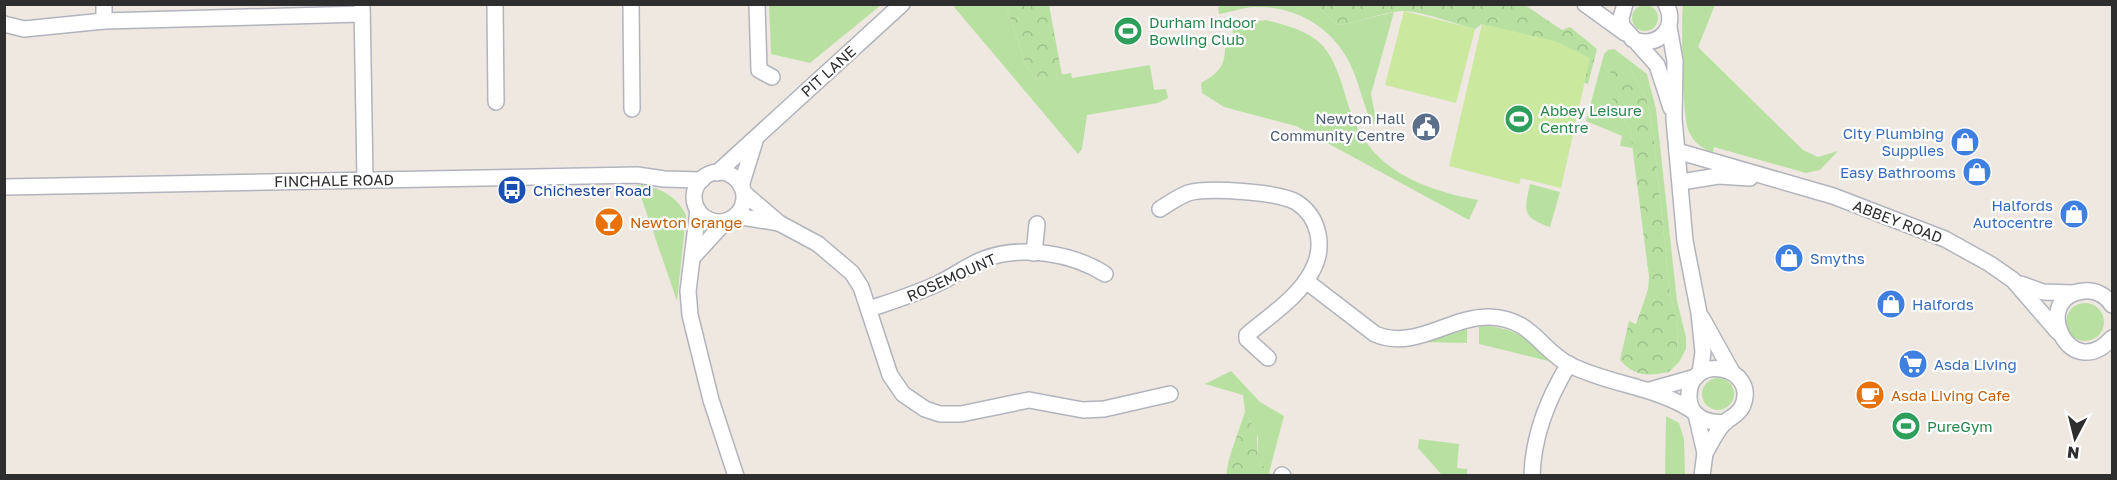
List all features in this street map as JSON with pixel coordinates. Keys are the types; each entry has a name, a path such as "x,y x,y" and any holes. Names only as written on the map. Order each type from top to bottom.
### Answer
{"street":[{"path":"104,4 104,21"},
{"path":"495,4 496,102"},
{"path":"631,4 632,109"},
{"path":"757,4 759,70 772,77"},
{"name":"PIT LANE","path":"717,173 902,4"},
{"path":"1585,4 1628,36 1657,65 1674,119"},
{"path":"1625,4 1621,18 1628,36 1646,43 1653,42 1665,34 1670,13"},
{"path":"4,24 24,29 232,11 362,9 365,179"},
{"path":"1670,13 1675,61 1674,119 1685,241 1699,313 1703,352 1698,375 1690,385 1689,399 1705,453 1702,476"},
{"path":"693,257 744,201 743,189 756,139"},
{"name":"ABBEY ROAD","path":"1677,151 1833,196 1945,239 2013,280 2043,292 2074,293 2090,290 2099,293 2112,305"},
{"path":"736,476 694,342 687,291 693,257 696,203 702,180 717,173 726,174 779,223 818,244 839,259 861,287 890,375 903,394 932,412 960,414 1029,400 1083,410 1104,409 1170,394"},
{"name":"FINCHALE ROAD","path":"4,187 637,175 664,179 702,180"},
{"name":"ABBEY ROAD","path":"1681,182 1727,176 1775,180"},
{"name":"FINCHALE ROAD","path":"664,179 696,203"},
{"path":"1164,201 1187,194 1220,190 1284,198 1305,209 1318,231 1318,255 1306,281 1248,335 1248,339 1268,358"},
{"path":"696,203 710,220 730,219 779,223"},
{"path":"1034,253 1037,225"},
{"name":"ROSEMOUNT","path":"869,309 917,293 986,258 1008,253 1034,253 1075,261 1105,274"},
{"name":"ABBEY ROAD","path":"2013,280 2073,348 2085,351 2096,350 2112,338"},
{"path":"1306,281 1375,334 1388,339 1408,338 1478,318 1492,317 1525,327 1569,364 1650,390 1713,423 1726,422"},
{"path":"2058,332 2059,309 2074,293"},
{"path":"1699,313 1732,372 1743,386 1744,399 1742,408 1726,422 1705,453"},
{"path":"1532,476 1533,455 1539,430 1553,392 1569,364"},
{"path":"1650,390 1718,368 1732,372"}],"green space":[{"path":"769,4 881,5 810,63 771,54"},
{"path":"960,4 1006,5 1026,65 1036,79 1071,73 1072,78 1150,65 1154,90 1166,89 1168,98 1158,103 1087,115 1082,149 1078,154 954,7"},
{"path":"1227,4 1316,5 1337,25 1394,12 1371,94 1376,120 1373,125 1350,64 1343,51 1323,30 1299,15 1285,10 1251,7 1219,14 1218,7"},
{"path":"1006,5 1049,5 1062,75 1036,79 1026,65"},
{"path":"1316,5 1525,5 1562,30 1570,27 1597,49 1588,84 1556,75 1482,24 1475,29 1427,15 1401,11 1337,25"},
{"path":"1645,5 1654,9 1658,18 1654,27 1645,31 1636,27 1632,18 1636,9"},
{"path":"1683,5 1715,5 1698,47 1803,150 1818,157 1838,151 1820,170 1806,173 1714,147 1713,153 1693,139 1687,124 1683,91"},
{"path":"1404,11 1475,29 1456,103 1385,85"},
{"path":"1266,20 1302,32 1321,44 1335,66 1359,131 1371,148 1385,162 1418,183 1478,200 1469,220 1296,126 1224,107 1202,93 1201,83 1212,76 1222,65 1225,48 1235,46 1232,25"},
{"name":"Abbey Leisure Centre","path":"1482,24 1555,41 1590,58 1561,188 1521,178 1519,184 1449,166"},
{"path":"1614,49 1647,74 1656,109 1677,301 1686,337 1686,349 1679,362 1669,372 1677,354 1678,327 1670,293 1654,141 1647,99 1628,66 1614,103 1630,129 1633,148 1620,146 1622,136 1586,121 1604,54"},
{"path":"1628,66 1647,99 1654,141 1670,293 1678,327 1677,354 1669,372 1655,374 1642,374 1631,370 1620,360 1629,321 1636,324 1648,290 1649,277 1630,129 1614,103 1608,82 1612,68"},
{"path":"1530,184 1560,192 1550,227 1534,220 1527,212"},
{"path":"637,185 652,187 666,193 678,203 686,216 677,301"},
{"path":"2085,303 2098,309 2104,322 2098,335 2085,341 2072,335 2066,322 2072,309"},
{"path":"1479,325 1491,326 1520,335 1552,362 1479,344"},
{"path":"1467,326 1467,343 1421,342"},
{"path":"1231,371 1260,402 1284,416 1269,473 1258,460 1258,438 1245,411 1243,395 1205,384"},
{"path":"1718,378 1729,383 1734,394 1729,405 1718,410 1707,405 1702,394 1707,383"},
{"path":"1245,411 1257,436 1258,460 1271,475 1227,475 1231,454"},
{"path":"1666,416 1679,423 1684,439 1685,475 1665,475"},
{"path":"1419,439 1459,444 1457,468 1467,469 1467,475 1442,475 1418,448"}],"place":[{"name":"Durham Indoor Bowling Club","path":"1128,31"},
{"name":"Abbey Leisure Centre","path":"1519,119"},
{"name":"Newton Hall Community Centre","path":"1426,127"},
{"name":"City Plumbing Supplies","path":"1965,142"},
{"name":"Easy Bathrooms","path":"1977,172"},
{"name":"Chichester Road","path":"512,190"},
{"name":"Halfords Autocentre","path":"2074,214"},
{"name":"Newton Grange","path":"609,222"},
{"name":"Smyths","path":"1789,258"},
{"name":"Halfords","path":"1891,304"},
{"name":"Asda Living","path":"1913,364"},
{"name":"Asda Living Cafe","path":"1870,395"},
{"name":"PureGym","path":"1906,426"}]}
